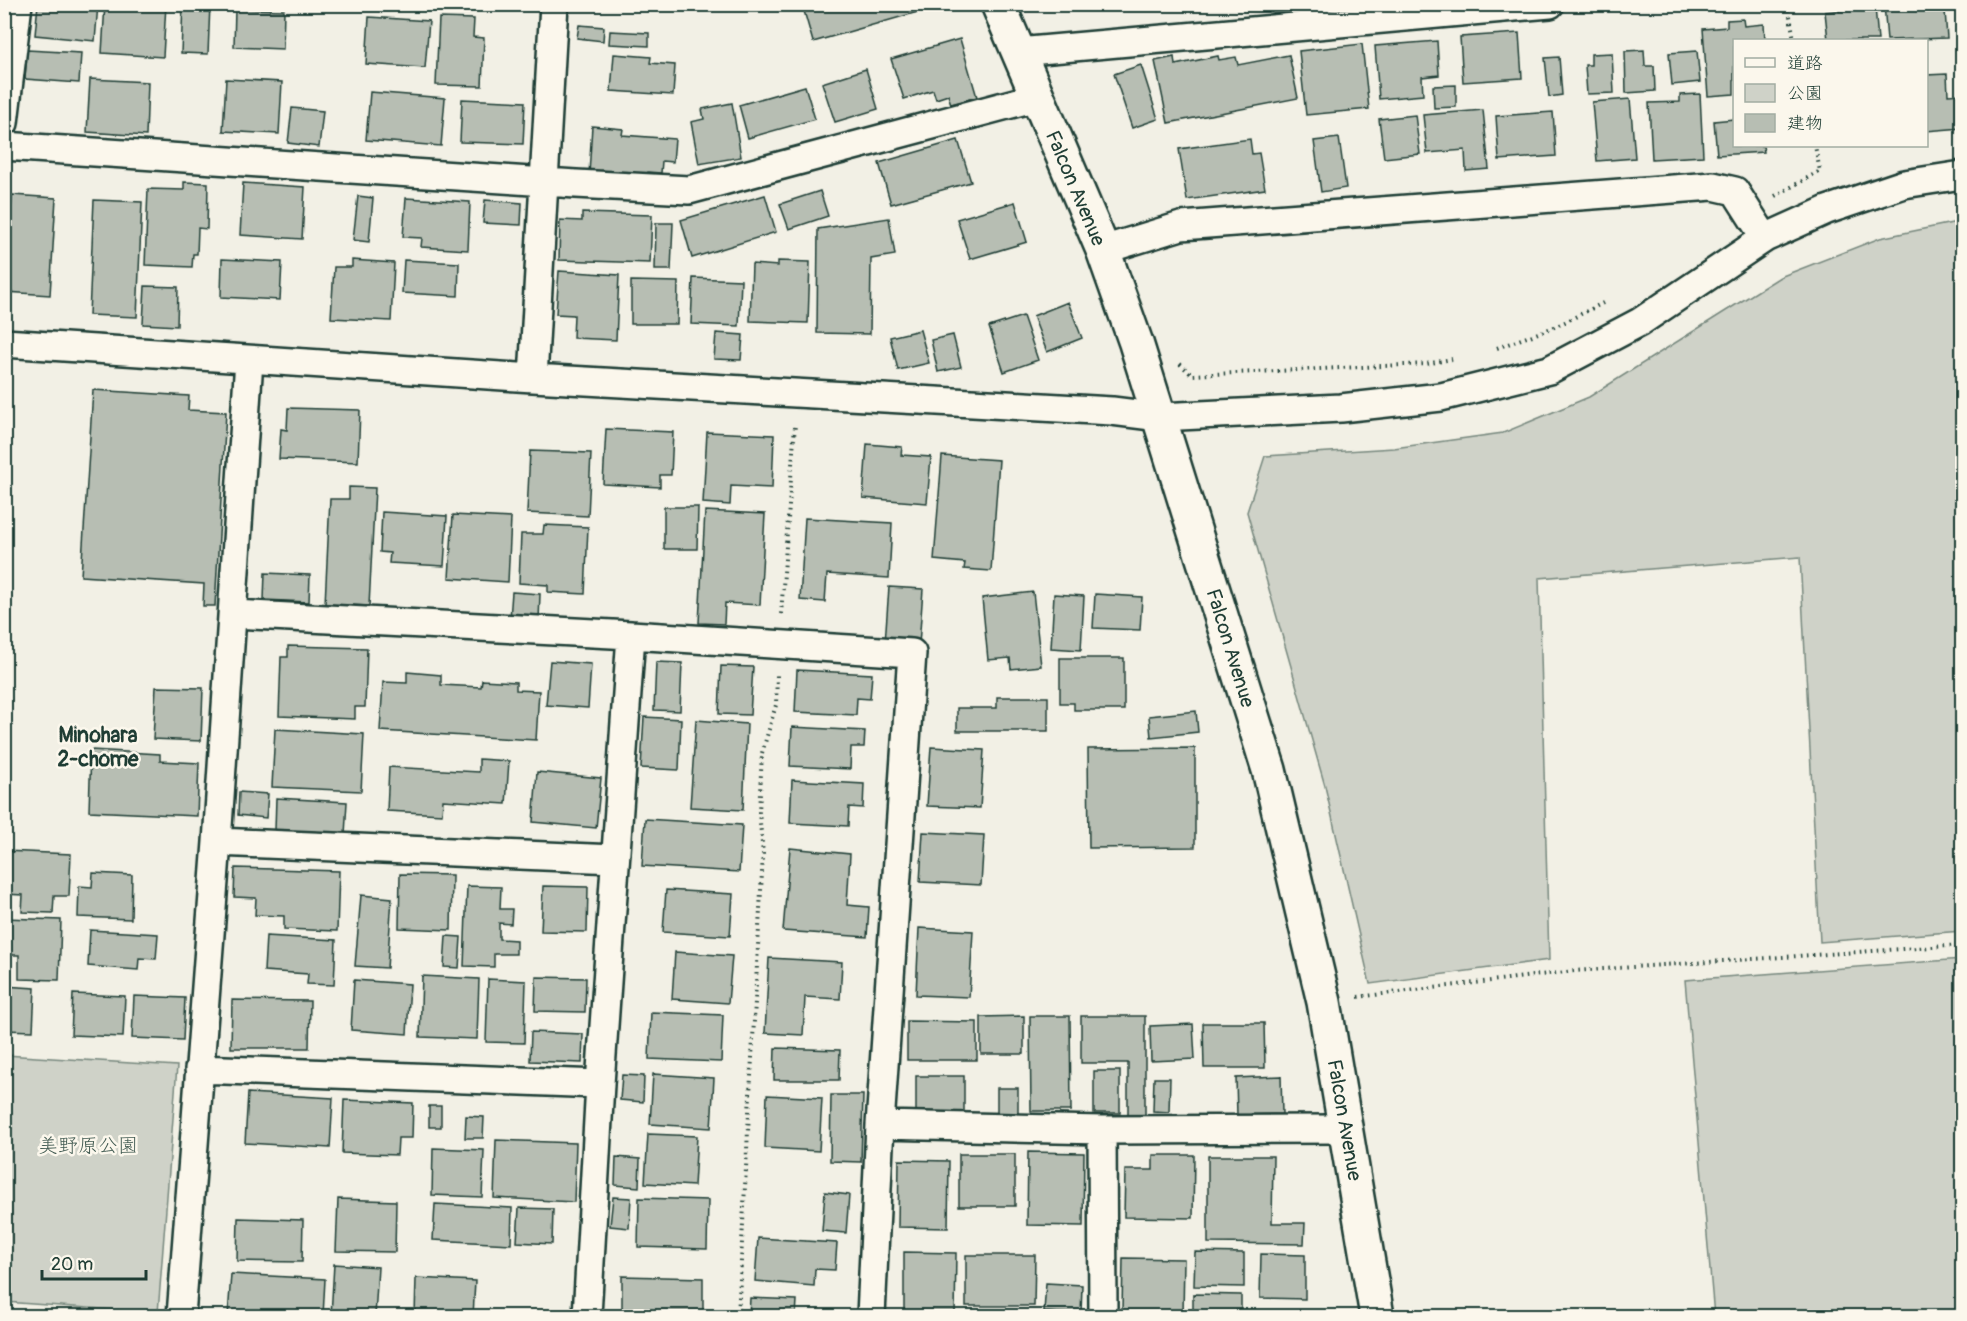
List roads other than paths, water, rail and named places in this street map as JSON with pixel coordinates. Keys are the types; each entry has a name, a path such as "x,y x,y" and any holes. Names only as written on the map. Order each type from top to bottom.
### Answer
{"street":[{"path":"4,123 18,4"},
{"path":"533,378 554,4"},
{"name":"Falcon Avenue","path":"998,4 1103,250 1160,417 1269,770 1324,1002 1377,1317"},
{"path":"1018,52 1284,16 1550,4"},
{"path":"4,146 689,190 1037,96"},
{"path":"4,343 533,378 1112,411 1160,417 1341,408 1441,397 1549,370 1640,322 1765,238 1827,210 1904,184 1962,175"},
{"path":"1103,250 1181,226 1713,186 1735,191 1765,238"},
{"path":"181,1317 217,842 249,360"},
{"path":"233,614 631,635 912,653 880,1125 872,1317"},
{"path":"587,1317 600,1084 631,635"},
{"path":"217,842 615,859"},
{"path":"199,1069 600,1084"},
{"path":"880,1125 1102,1130 1347,1129"},
{"path":"1102,1130 1102,1317"}],"district":[{"name":"Minohara 2-chome","path":"98,747"}],"park label":[{"name":"美野原公園","path":"88,1145"}]}
